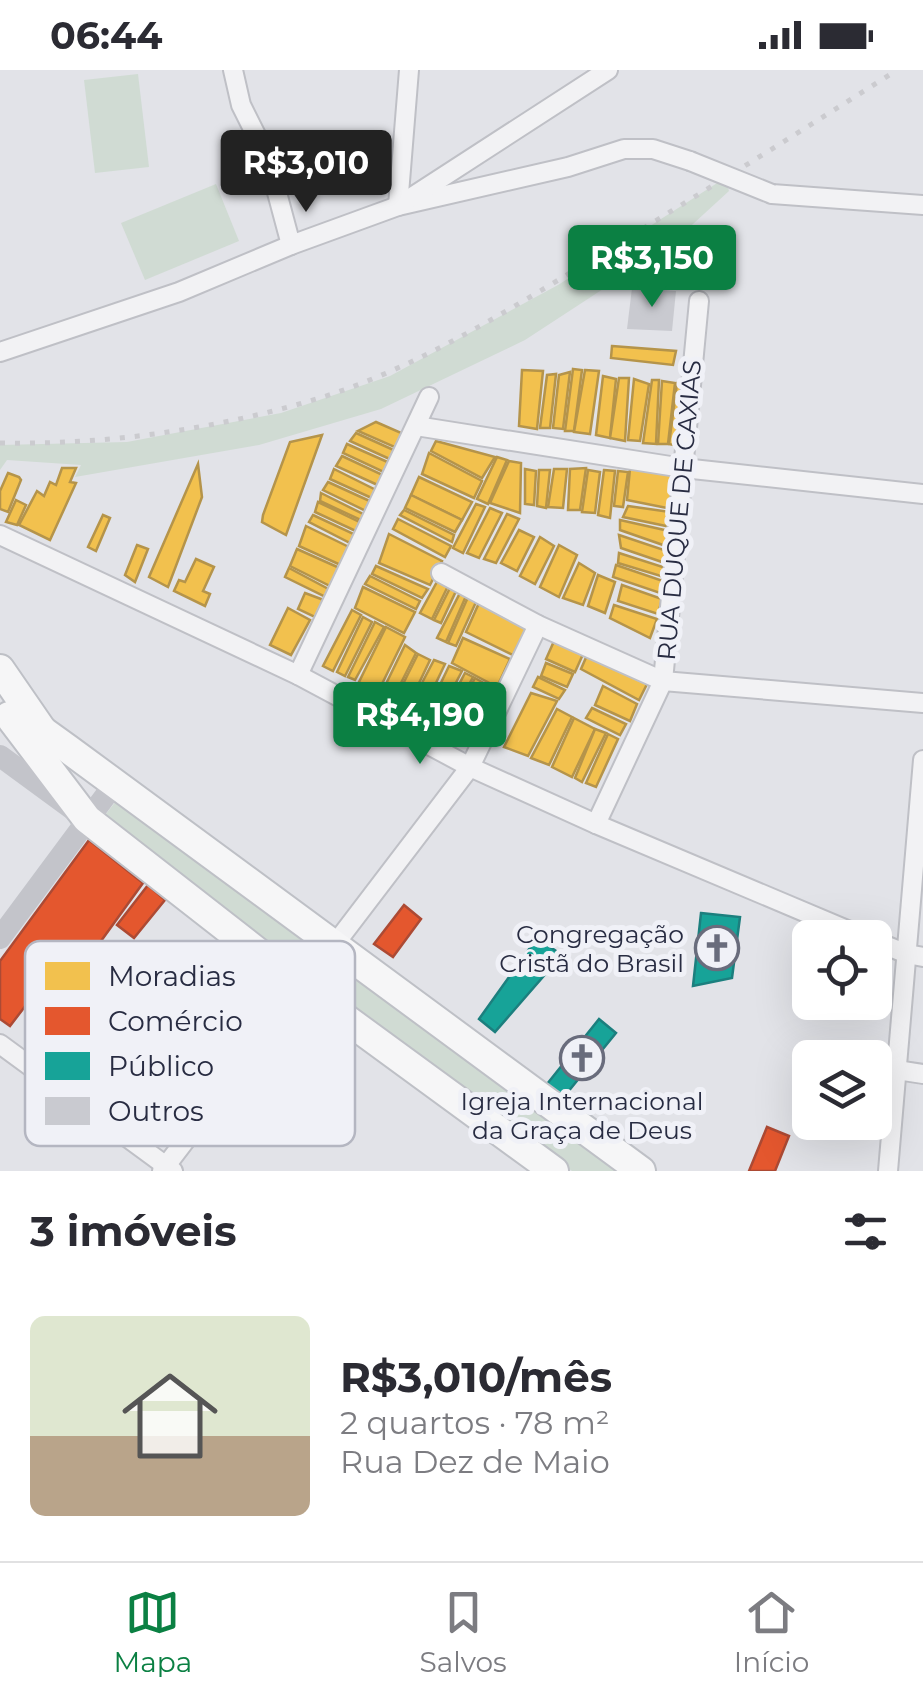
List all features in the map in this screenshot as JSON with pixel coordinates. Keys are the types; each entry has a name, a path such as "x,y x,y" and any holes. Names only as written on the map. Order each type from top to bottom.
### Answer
{"main road":[{"path":"0,669 43,732"},
{"path":"3,709 43,732 328,941"},
{"path":"3,709 87,819"},
{"path":"0,756 243,941"},
{"path":"0,938 114,783"},
{"path":"355,961 641,1171"},
{"path":"355,1025 554,1171"}],"street":[{"path":"233,70 241,104 268,160 291,245"},
{"path":"398,206 409,70"},
{"path":"398,206 607,70"},
{"path":"0,352 178,292 398,206 568,167 624,149 652,149 690,160 772,194 923,205"},
{"name":"RUA DUQUE DE CAXIAS","path":"596,824 662,681 699,301"},
{"path":"298,675 429,397"},
{"path":"416,426 683,468 923,494"},
{"path":"0,535 298,675 470,767 823,920"},
{"path":"441,574 538,625 662,681 923,703"},
{"path":"334,941 470,767 538,625"},
{"path":"888,1171 897,1070 915,956 923,760"},
{"path":"0,1044 25,1063"},
{"path":"897,1070 923,1074"},
{"path":"136,1146 167,1169 184,1146"}],"shaded area":[{"path":"138,74 149,167 95,173 84,80"},
{"path":"725,178 729,191 669,246 525,340 381,409 259,445 75,477 81,465 7,460 0,470 0,445 127,442 281,413 390,376 558,285"},
{"path":"216,184 239,241 145,280 121,223"},
{"path":"120,796 314,941 261,941 102,819"},
{"path":"355,973 631,1171 572,1171 355,1010"}],"building: Moradias":[{"path":"612,346 676,351 673,365 611,358"},
{"path":"573,369 582,370 574,431 565,431"},
{"path":"522,370 543,371 537,429 519,426"},
{"path":"585,370 599,371 590,434 574,432"},
{"path":"570,372 563,429 553,428 559,375"},
{"path":"556,374 550,428 540,428 547,375"},
{"path":"603,376 616,379 610,438 596,435"},
{"path":"619,378 629,378 625,441 610,438"},
{"path":"634,379 649,384 640,441 628,440"},
{"path":"652,380 659,380 656,444 643,443"},
{"path":"662,381 675,383 668,444 658,444"},
{"path":"677,383 687,384 683,447 669,444"},
{"path":"376,422 406,435 399,449 358,431"},
{"path":"356,433 398,452 394,461 350,441"},
{"path":"322,435 286,535 262,522 263,515 290,442"},
{"path":"436,441 495,457 482,478 431,451"},
{"path":"347,444 392,464 388,474 343,453"},
{"path":"429,453 482,481 474,498 422,474"},
{"path":"342,456 387,477 382,487 336,466"},
{"path":"497,457 507,460 488,504 477,499"},
{"path":"509,461 521,463 520,513 490,503"},
{"path":"198,464 202,497 168,587 149,577"},
{"path":"62,468 76,468 70,482 76,483 50,540 19,525 37,491 44,496 50,482 56,485"},
{"path":"586,468 580,510 568,510 570,469"},
{"path":"334,469 380,492 376,500 330,479"},
{"path":"525,469 536,471 534,505 525,504"},
{"path":"554,469 567,469 563,508 548,507"},
{"path":"630,469 676,474 672,509 627,500"},
{"path":"539,470 550,470 546,508 537,506"},
{"path":"588,470 600,472 595,513 582,512"},
{"path":"604,470 615,471 610,518 598,515"},
{"path":"618,471 628,472 623,507 614,506"},
{"path":"8,473 21,480 8,512 0,509 0,491"},
{"path":"419,477 472,502 462,520 411,495"},
{"path":"328,482 374,503 370,513 323,490"},
{"path":"321,493 367,516 365,522 320,501"},
{"path":"411,495 462,520 455,532 405,508"},
{"path":"16,500 26,505 17,525 6,522"},
{"path":"318,502 364,524 360,533 315,512"},
{"path":"476,504 485,507 463,553 453,548"},
{"path":"628,506 670,512 666,526 623,517"},
{"path":"490,508 502,513 479,558 467,553"},
{"path":"404,510 454,535 452,542 400,515"},
{"path":"507,514 519,519 496,563 484,559"},
{"path":"103,515 110,518 96,551 88,547"},
{"path":"313,515 358,536 354,545 309,522"},
{"path":"398,519 451,546 445,557 393,529"},
{"path":"620,520 669,531 666,546 620,530"},
{"path":"306,526 353,549 345,567 299,546"},
{"path":"519,530 534,537 517,571 501,563"},
{"path":"389,534 442,561 430,585 379,563"},
{"path":"619,535 667,551 665,563 621,548"},
{"path":"540,537 554,546 535,584 520,576"},
{"path":"137,545 148,549 135,582 125,575"},
{"path":"559,545 577,555 559,597 540,587"},
{"path":"297,549 344,570 336,589 290,566"},
{"path":"619,553 666,568 664,577 618,563"},
{"path":"196,559 214,567 203,591 210,594 205,606 174,591 179,580 185,582"},
{"path":"579,563 595,573 583,605 563,598"},
{"path":"616,565 663,581 660,593 613,577"},
{"path":"376,566 428,589 422,598 372,574"},
{"path":"289,568 334,592 330,599 285,577"},
{"path":"598,575 615,582 605,613 588,606"},
{"path":"370,576 420,601 416,609 365,584"},
{"path":"438,580 448,586 432,619 420,613"},
{"path":"622,585 662,599 658,614 618,601"},
{"path":"363,587 415,612 404,633 355,608"},
{"path":"450,588 456,591 441,623 434,620"},
{"path":"305,593 329,602 319,619 298,609"},
{"path":"460,593 466,596 446,642 437,638"},
{"path":"468,597 476,602 456,646 448,643"},
{"path":"479,603 527,627 513,655 466,632"},
{"path":"614,605 657,619 650,638 610,618"},
{"path":"288,608 310,620 291,655 270,645"},
{"path":"352,610 361,615 333,671 323,666"},
{"path":"363,617 372,622 345,676 337,672"},
{"path":"375,622 384,627 355,680 348,677"},
{"path":"386,627 405,637 378,692 359,682"},
{"path":"463,638 510,659 497,687 452,663"},
{"path":"555,639 584,652 575,672 546,659"},
{"path":"405,645 416,653 394,697 382,692"},
{"path":"588,653 647,684 639,700 581,669"},
{"path":"418,654 430,660 409,704 396,698"},
{"path":"434,660 445,664 423,710 411,704"},
{"path":"546,663 573,674 567,687 541,676"},
{"path":"449,666 462,671 438,717 427,712"},
{"path":"465,673 473,677 449,722 441,719"},
{"path":"538,677 565,690 559,699 533,687"},
{"path":"475,678 496,690 475,732 452,722"},
{"path":"603,686 637,704 630,721 595,705"},
{"path":"531,693 557,701 528,756 504,747"},
{"path":"592,708 626,724 620,735 586,718"},
{"path":"557,709 572,717 549,765 531,758"},
{"path":"574,718 595,729 572,777 552,767"},
{"path":"595,729 606,733 582,782 575,778"},
{"path":"608,734 618,739 596,787 586,783"}],"building: Comércio":[{"path":"89,840 143,883 101,941 25,941 25,1006 10,1026 0,1019 0,961"},
{"path":"148,885 165,900 134,938 117,925"},
{"path":"404,905 421,919 393,957 374,944"},
{"path":"767,1127 789,1136 775,1171 749,1171"}],"building: Público":[{"name":"Congregação Cristã do Brasil","path":"701,913 740,917 732,978 693,986"},
{"path":"537,938 562,955 495,1032 479,1019"},
{"name":"Igreja Internacional da Graça de Deus","path":"599,1019 616,1033 563,1098 547,1084"}],"building: Outros":[{"path":"632,288 676,291 672,331 627,329"}],"railway":[{"path":"0,443 122,438 204,426 323,397 394,370 495,317 897,70"}],"place":[{"name":"Congregação Cristã do Brasil","path":"717,948"},
{"name":"Igreja Internacional da Graça de Deus","path":"582,1058"}]}
